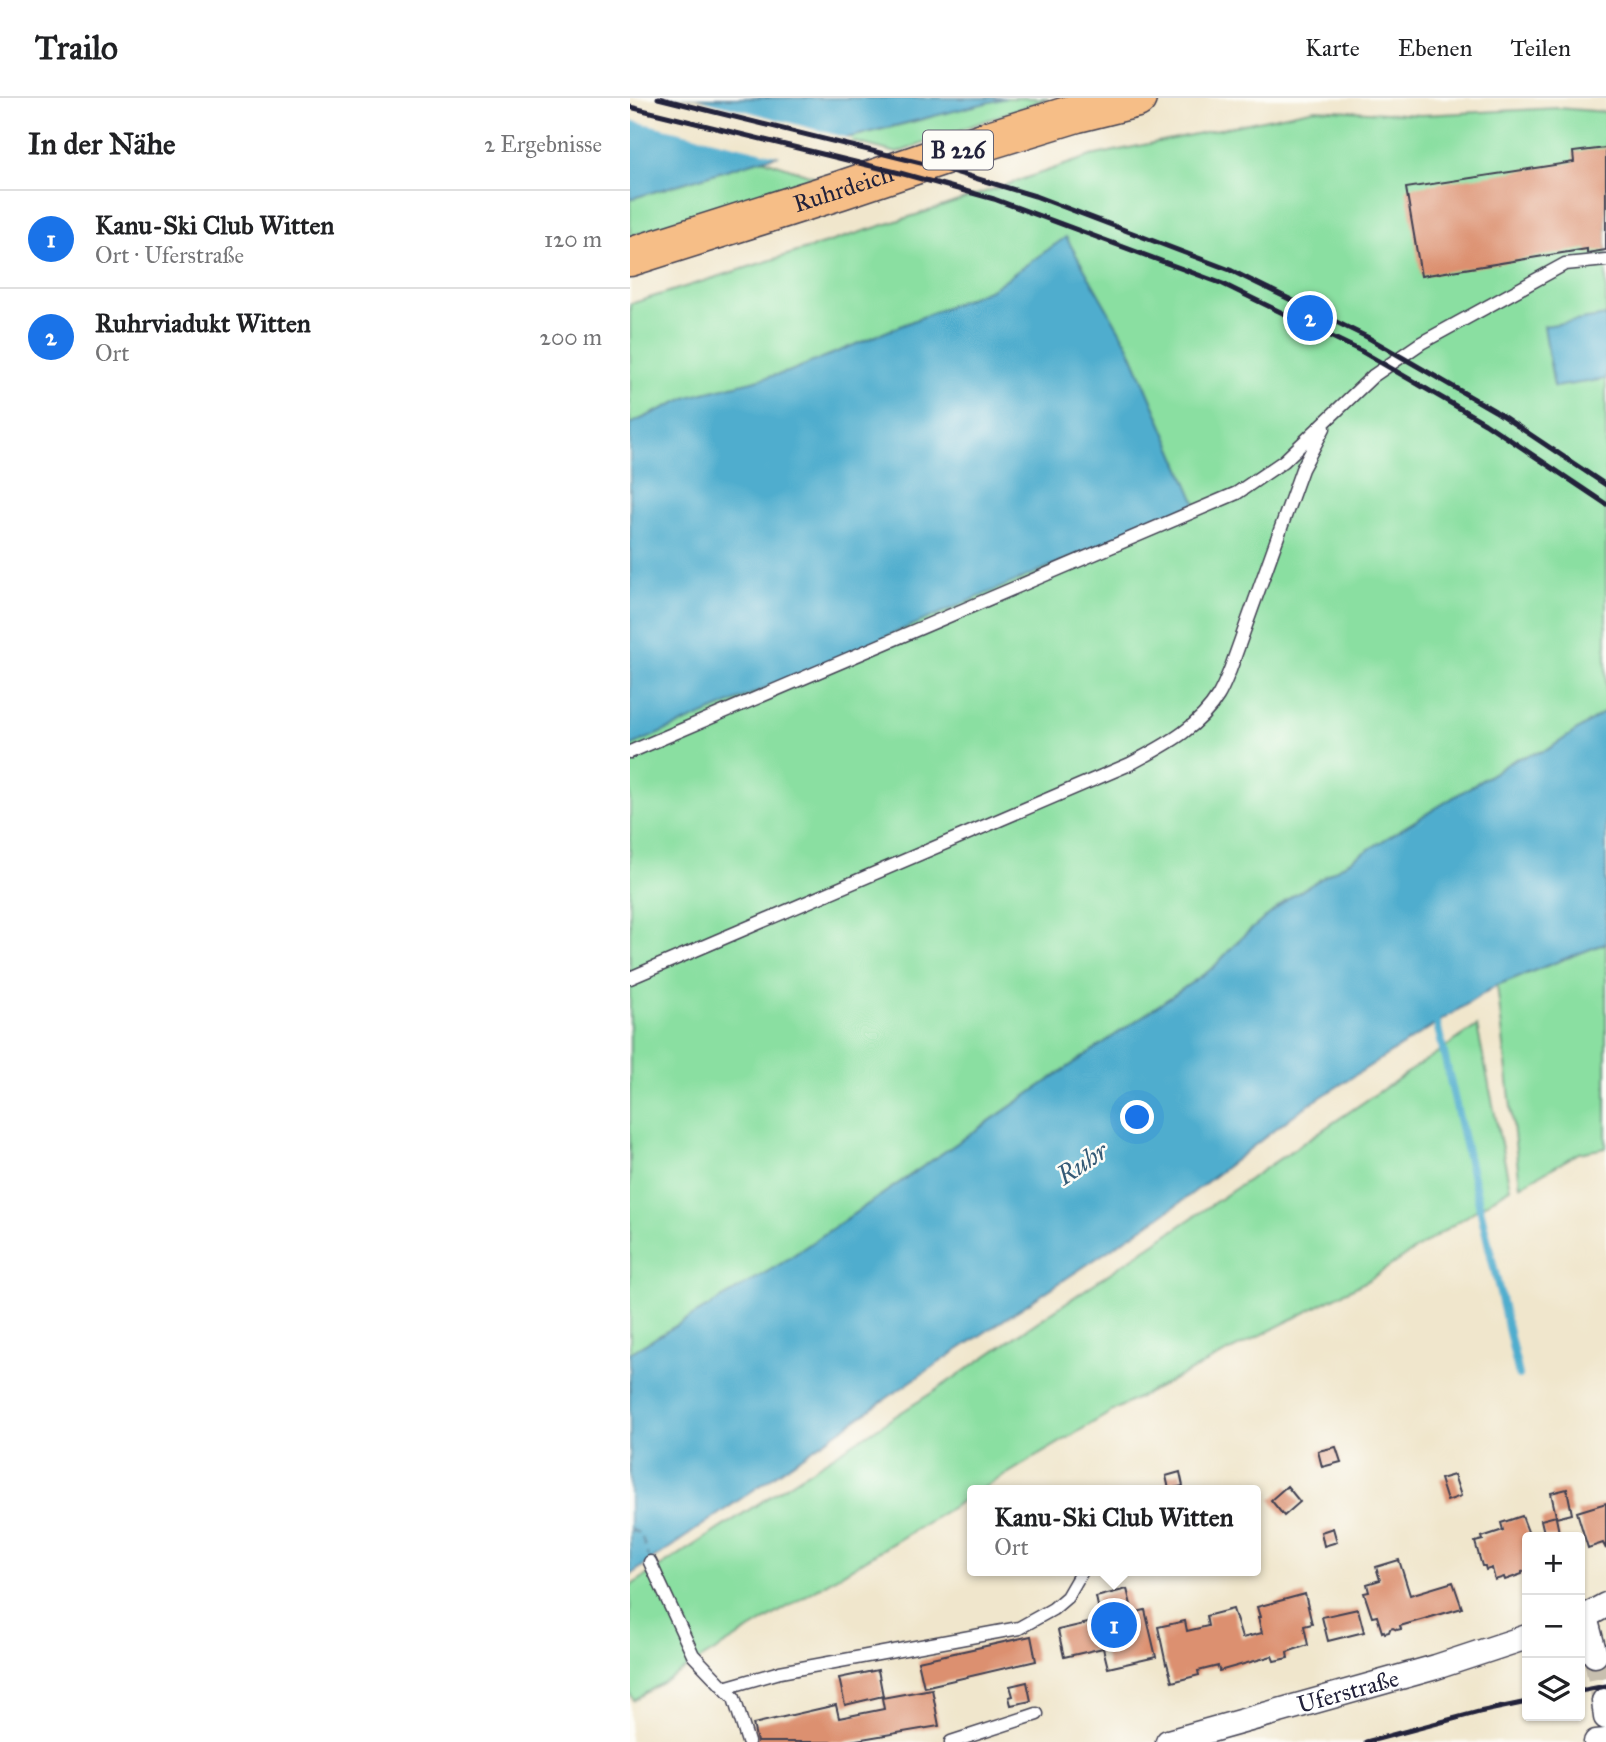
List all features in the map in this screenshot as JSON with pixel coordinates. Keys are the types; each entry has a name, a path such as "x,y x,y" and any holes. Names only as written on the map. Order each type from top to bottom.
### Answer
{"main road":[{"name":"Ruhrdeich","path":"630,257 989,140 1137,98"}],"street":[{"path":"1590,1614 1595,1655"},
{"name":"Uferstraße","path":"1168,1742 1436,1667 1522,1639"},
{"path":"1596,1742 1606,1741"}],"lane":[{"path":"630,752 1237,493 1284,461 1373,376 1421,343 1564,264 1606,260"},
{"path":"630,978 1130,764 1165,745 1196,723 1218,697 1230,670 1302,469 1331,416"},
{"path":"650,1562 693,1655 734,1698 748,1742"},
{"path":"724,1688 780,1672 1019,1628 1053,1609 1067,1597 1079,1576"},
{"path":"951,1742 1037,1714"}],"green space":[{"path":"987,98 1048,98 897,153 843,139 924,119"},
{"path":"1558,108 1606,112 1606,711 1547,750 1516,759 1288,899 1241,938 1213,968 782,1263 630,1353 630,304 932,210 1091,156 1315,109 1421,115"},
{"path":"762,159 821,179 630,236 630,199"},
{"path":"1606,943 1606,1148 1579,1153 1520,1186 1497,985"},
{"path":"1477,1026 1510,1188 1367,1281 1118,1408 988,1485 967,1485 967,1498 634,1700 630,1694 630,1586 933,1392"}],"water":[{"path":"673,98 1006,98 763,159 630,199 630,112"},
{"path":"1066,237 1129,347 1196,504 630,746 630,424 688,397 788,372 993,288"},
{"path":"1606,316 1606,379 1554,387 1544,326"},
{"name":"Ruhr","path":"1606,711 1606,943 1497,985 1299,1111 1177,1205 922,1374 630,1575 630,1353 782,1263 1213,968 1241,938 1288,899 1516,759 1547,750"}],"pier":[{"path":"662,98 697,98 855,140 785,157 630,120 630,109"}],"building":[{"path":"1606,148 1606,250 1587,253 1587,249 1421,276 1406,188 1574,162 1573,152"},
{"path":"1336,1447 1341,1462 1322,1467 1318,1451"},
{"path":"1180,1472 1183,1485 1168,1485 1166,1476"},
{"path":"1454,1475 1461,1496 1447,1501 1440,1479"},
{"path":"1287,1486 1300,1502 1284,1516 1271,1500"},
{"path":"1567,1489 1572,1514 1556,1518 1559,1532 1544,1532 1541,1520 1556,1516 1551,1493"},
{"path":"1606,1503 1606,1549 1603,1543 1588,1548 1577,1512"},
{"path":"1522,1516 1528,1532 1522,1532 1522,1574 1505,1580 1504,1577 1495,1580 1492,1568 1486,1570 1485,1566 1482,1566 1475,1542 1503,1530 1501,1523"},
{"path":"1333,1528 1337,1542 1324,1546 1321,1532"},
{"path":"1399,1560 1410,1595 1453,1582 1462,1608 1400,1626 1401,1629 1393,1628 1389,1632 1382,1632 1377,1616 1372,1617 1364,1593 1369,1592 1367,1584 1380,1580 1376,1567"},
{"path":"1127,1589 1133,1613 1145,1610 1156,1657 1108,1668 1103,1648 1064,1657 1058,1630 1101,1620 1096,1597"},
{"path":"1305,1594 1312,1624 1304,1626 1308,1645 1287,1652 1288,1658 1274,1661 1272,1656 1219,1671 1218,1666 1198,1671 1199,1675 1172,1682 1158,1627 1185,1621 1187,1631 1208,1626 1206,1616 1233,1609 1242,1638 1262,1633 1257,1607"},
{"path":"1358,1609 1364,1632 1328,1641 1322,1617"},
{"path":"1031,1636 1036,1661 924,1687 918,1661"},
{"path":"878,1670 883,1696 845,1705 839,1678"},
{"path":"1027,1682 1031,1701 1011,1705 1009,1697 1013,1696 1010,1686"},
{"path":"932,1689 939,1726 844,1742 757,1742 753,1724 836,1705 839,1718 884,1709 882,1698"}],"waterway":[{"path":"1433,1017 1437,1024 1519,1375"}],"ferry route":[{"path":"630,1529 641,1534 648,1557"}],"tunnel":[{"path":"1595,1655 1604,1701"}],"railway":[{"path":"658,98 945,169 1035,196 1230,270 1367,337 1495,411 1606,485"},
{"path":"630,107 900,173 994,199 1223,284 1361,351 1485,423 1606,504"},
{"path":"1585,1690 1606,1686"},
{"path":"1366,1742 1522,1703"}],"place":[{"name":"Ruhrviadukt Witten","path":"1310,318"},
{"name":"Kanu-Ski Club Witten","path":"1114,1625"}]}
